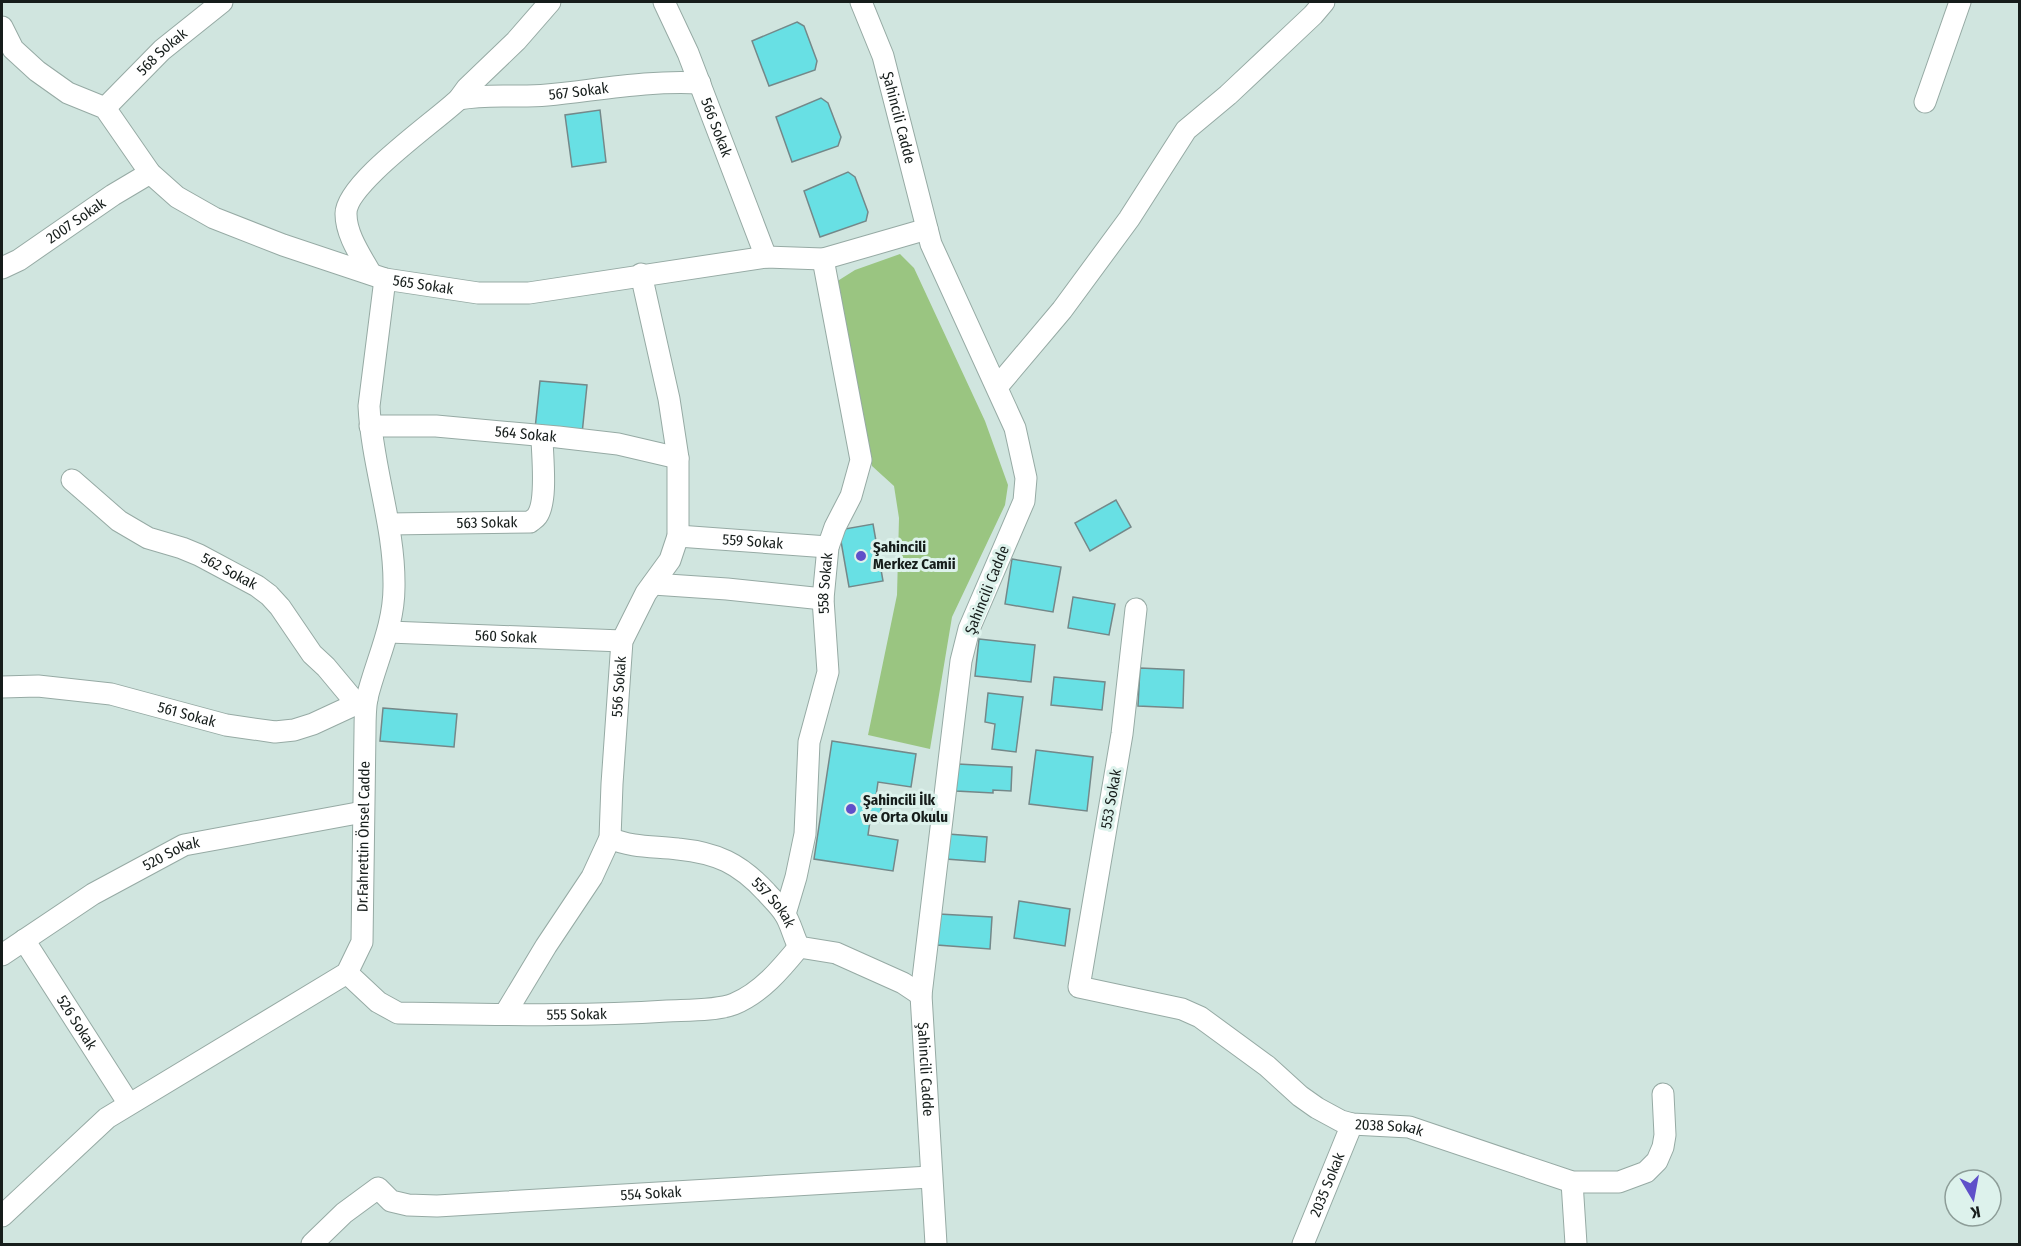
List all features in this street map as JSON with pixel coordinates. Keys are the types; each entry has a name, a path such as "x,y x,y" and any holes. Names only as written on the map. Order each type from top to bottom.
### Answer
{"street":[{"name":"568 Sokak","path":"105,108 162,50 222,2"},
{"path":"378,276 353,241 347,225 345,212 347,205 362,185 391,155 459,99 466,88 516,41 550,2"},
{"name":"566 Sokak","path":"664,2 700,83 766,257"},
{"name":"Şahincili Cadde","path":"861,2 883,56 931,244 1015,428 1026,478 1024,501 969,629 962,661 921,995 930,1177 936,1245"},
{"path":"998,387 1062,310 1129,219 1186,130 1228,95 1324,2"},
{"path":"1925,102 1960,2"},
{"path":"2,27 13,49 37,71 68,93 105,108"},
{"name":"567 Sokak","path":"459,99 481,95 544,95 670,81 700,83"},
{"name":"565 Sokak","path":"105,108 150,173 177,197 214,218 283,245 378,276 478,293 529,293 641,274 677,271 766,257 823,259 927,229"},
{"name":"2007 Sokak","path":"2,268 20,260 113,195 150,173"},
{"name":"558 Sokak","path":"785,914 805,834 809,742 828,672 824,598 828,547 835,527 851,496 861,460 823,259"},
{"name":"556 Sokak","path":"505,1014 551,938 592,877 610,838 622,641 646,593 670,560 678,536 678,458 669,399 641,274"},
{"name":"Dr.Fahrettin Önsel Cadde","path":"347,973 362,942 364,730 362,701 389,632 394,588 389,524 370,426 369,406 378,276"},
{"name":"564 Sokak","path":"370,426 436,426 542,436 618,444 678,458"},
{"name":"563 Sokak","path":"389,524 530,522 537,516 541,507 542,436"},
{"name":"562 Sokak","path":"72,480 120,521 148,537 199,555 257,586 269,595 280,607 312,654 362,701"},
{"name":"559 Sokak","path":"678,536 828,547"},
{"path":"653,584 824,598"},
{"name":"553 Sokak","path":"1079,987 1122,734 1136,609"},
{"name":"560 Sokak","path":"389,632 622,641"},
{"name":"561 Sokak","path":"2,687 38,686 111,694 226,725 275,732 294,730 313,724 362,701"},
{"name":"520 Sokak","path":"2,955 93,894 184,845 363,812"},
{"name":"557 Sokak","path":"610,838 620,843 716,855 734,864 753,878 785,914 799,947 823,950 846,957 903,983 921,995"},
{"name":"526 Sokak","path":"24,940 129,1104"},
{"name":"555 Sokak","path":"347,973 378,1002 398,1013 610,1015 727,1007 764,985 799,947"},
{"path":"2,1216 107,1118 347,973"},
{"name":"2038 Sokak","path":"1079,987 1182,1009 1200,1017 1267,1066 1300,1096 1341,1121 1352,1124 1409,1127 1572,1182 1619,1182 1646,1172 1657,1161 1663,1147 1664,1094"},
{"name":"2035 Sokak","path":"1302,1245 1352,1124"},
{"name":"554 Sokak","path":"312,1245 344,1213 378,1188 391,1201 408,1205 437,1206 930,1177"},
{"path":"1572,1182 1576,1245"}],"green space":[{"path":"900,254 914,268 985,421 1008,485 1005,505 952,617 930,749 868,735 897,595 899,518 894,486 872,466 836,282 855,270"}],"building":[{"path":"797,22 804,26 817,61 815,70 769,86 752,41"},
{"path":"821,98 828,103 841,137 838,146 792,162 776,117"},
{"path":"600,110 606,162 572,167 565,115"},
{"path":"848,172 855,177 868,212 866,221 820,237 804,191"},
{"path":"540,381 587,385 582,434 535,429"},
{"path":"1116,500 1131,527 1090,551 1075,523"},
{"name":"Şahincili Merkez Camii","path":"873,524 883,581 849,587 839,530"},
{"path":"1012,559 1061,567 1053,612 1005,604"},
{"path":"1073,597 1115,604 1109,635 1068,628"},
{"path":"979,639 1035,645 1031,682 975,676"},
{"path":"1140,668 1184,670 1183,708 1138,706"},
{"path":"1054,677 1105,682 1102,710 1051,705"},
{"path":"988,693 1023,697 1016,752 992,749 995,724 985,722"},
{"path":"383,708 457,714 454,747 380,741"},
{"name":"Şahincili İlk ve Orta Okulu","path":"832,741 916,754 911,787 878,782 876,796 883,797 879,822 870,821 868,835 898,840 893,871 814,859"},
{"path":"1036,750 1093,757 1087,811 1029,804"},
{"path":"958,764 1012,767 1011,791 993,790 993,793 956,791"},
{"path":"948,834 987,837 985,862 946,859"},
{"path":"1019,901 1070,909 1065,946 1014,938"},
{"path":"939,914 992,917 990,949 937,945"}],"place":[{"name":"Şahincili Merkez Camii","path":"861,556"},
{"name":"Şahincili İlk ve Orta Okulu","path":"851,809"}]}
